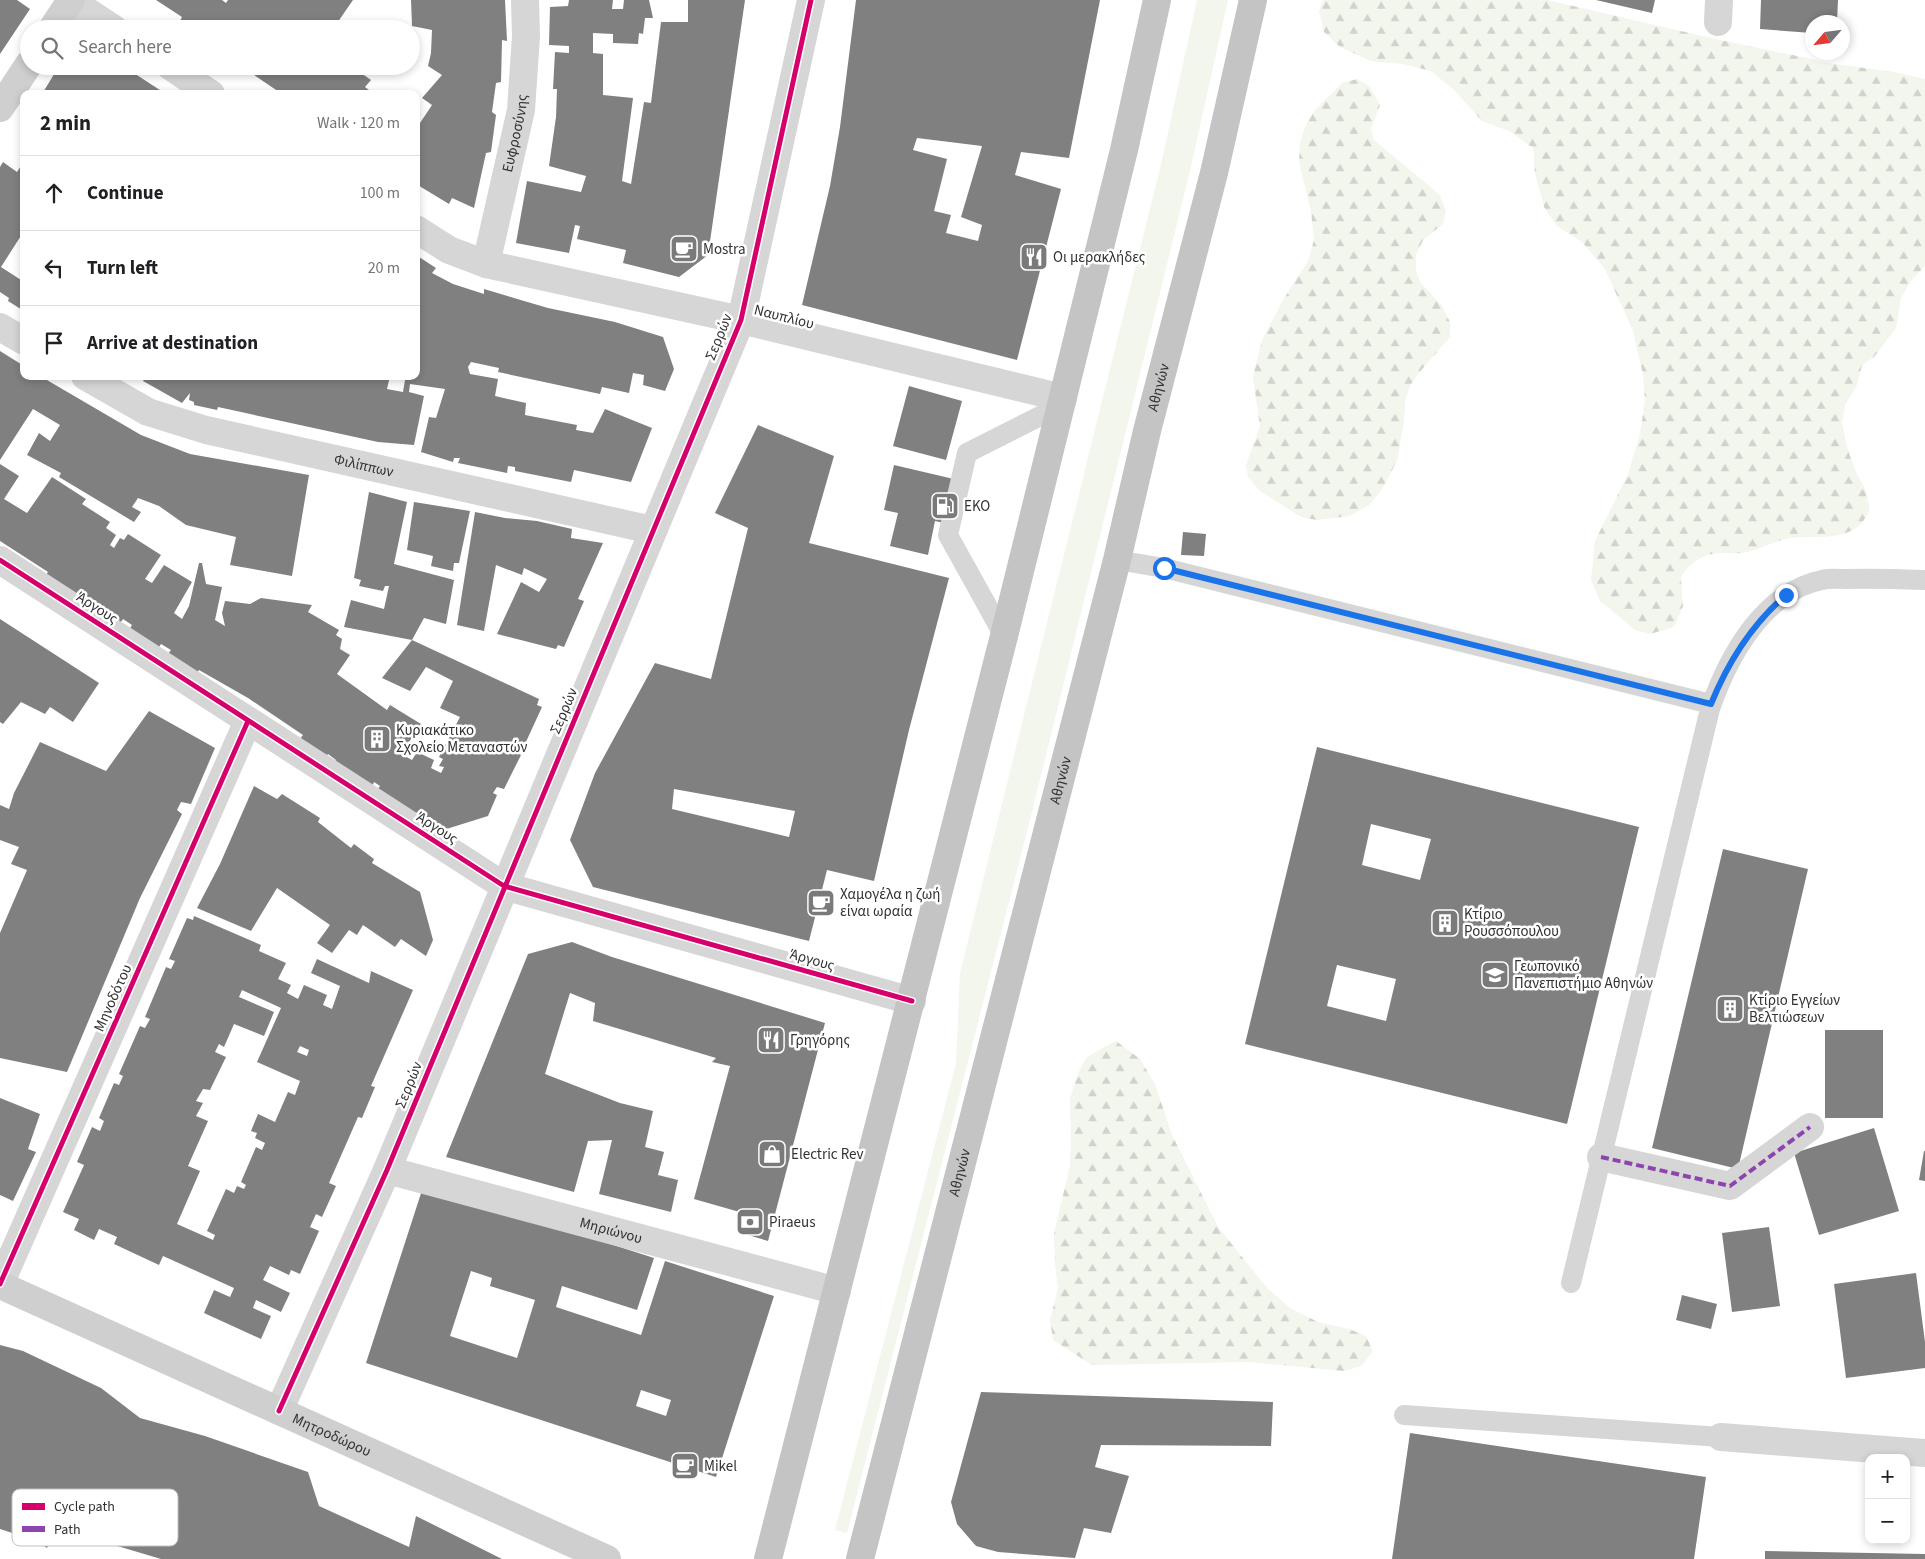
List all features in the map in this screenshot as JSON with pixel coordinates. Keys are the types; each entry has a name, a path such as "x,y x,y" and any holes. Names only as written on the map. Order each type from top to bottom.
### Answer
{"highway":[{"path":"768,1559 1004,636 1124,150 1157,0"},
{"name":"Αθηνών","path":"860,1559 1118,560 1147,431 1214,172 1253,0"}],"street":[{"path":"58,20 70,0 100,20"},
{"name":"Ευφροσύνης","path":"486,264 521,110 526,36 525,0"},
{"name":"Σερρών","path":"279,1411 387,1170 741,320 811,0"},
{"path":"0,108 22,75"},
{"path":"183,75 205,90"},
{"name":"Ναυπλίου","path":"420,231 450,250 486,264 741,320 1062,401"},
{"path":"0,327 20,339"},
{"name":"Φιλίππων","path":"92,380 148,412 206,430 652,530"},
{"name":"Άργους","path":"0,560 504,886 912,1001"},
{"name":"Μηνοδότου","path":"0,1285 248,721"},
{"path":"1601,1157 1730,1186 1810,1127"},
{"name":"Μηριώνου","path":"387,1170 837,1291"},
{"name":"Μητροδώρου","path":"0,1285 607,1559"},
{"path":"1721,1437 1925,1452"}],"lane":[{"path":"1004,636 948,535 967,454 1062,401"},
{"path":"1118,560 1164,568 1711,704"},
{"path":"1570,1283 1711,704 1723,676 1738,648 1768,611 1786,595 1804,586 1823,580 1874,578 1925,580"},
{"path":"1404,1415 1721,1437"}],"green space":[{"path":"1197,0 1228,0 1190,171 1031,816 847,1533 835,1530 956,1063 960,973 1162,160"},
{"path":"1323,0 1547,0 1805,58 1805,60 1894,72 1925,79 1925,266 1910,282 1901,298 1896,328 1874,357 1862,365 1857,385 1845,405 1842,423 1847,447 1855,470 1865,489 1870,510 1860,525 1839,535 1785,539 1747,552 1718,553 1700,558 1681,577 1683,606 1674,627 1650,634 1635,630 1600,601 1591,580 1595,541 1628,474 1640,434 1645,401 1643,375 1633,331 1605,269 1582,242 1557,226 1544,207 1535,173 1533,148 1509,131 1482,121 1455,91 1431,71 1403,64 1371,61 1340,47 1324,32 1319,11"},
{"path":"1357,79 1369,86 1380,105 1371,129 1374,140 1440,195 1446,211 1443,224 1423,240 1416,255 1416,271 1420,282 1442,306 1450,322 1450,337 1410,386 1405,401 1404,421 1397,461 1381,491 1369,505 1350,516 1317,520 1301,517 1260,491 1248,477 1246,465 1260,426 1253,377 1262,340 1283,300 1308,261 1314,240 1311,211 1299,162 1300,142 1306,125 1315,110 1342,83"},
{"path":"1116,1041 1140,1059 1155,1084 1172,1135 1218,1227 1267,1288 1290,1308 1318,1322 1349,1329 1366,1336 1373,1352 1361,1366 1344,1371 1248,1362 1092,1365 1053,1340 1050,1320 1058,1288 1054,1233 1070,1166 1070,1098 1079,1071 1086,1058"}],"building":[{"path":"0,0 17,0 30,9 23,20 20,20 20,24 0,54"},
{"path":"156,0 222,0 226,3 228,0 353,0 339,20 180,20 182,17"},
{"path":"411,0 505,0 507,41 502,40 501,82 496,83 492,112 496,115 491,152 486,153 474,208 452,198 449,204 420,186 420,123 432,105 422,98 442,75 428,66 431,53 432,30 420,28 420,20 412,20"},
{"path":"569,0 613,0 612,9 623,9 624,0 649,0 653,18 645,18 643,34 639,33 638,44 613,43 613,34 593,33 593,53 603,54 603,95 633,98 622,181 631,184 644,102 651,103 661,22 688,22 688,0 745,0 708,255 679,277 623,263 626,250 577,239 580,226 575,225 569,253 516,243 527,181 581,192 586,176 549,166 556,117 557,89 553,89 555,52 569,53 569,46 549,45 550,7 568,6"},
{"path":"856,0 1100,0 1069,158 1021,152 1015,175 1061,189 1017,360 802,305 830,186 840,127","holes":["917,138 982,146 961,217 982,225 978,241 946,233 951,215 934,211 947,159 913,150"]},
{"path":"1596,0 1655,0 1652,13"},
{"path":"1761,0 1838,0 1837,15 1805,15 1805,32 1760,29"},
{"path":"54,75 137,75 160,90 44,90"},
{"path":"254,75 364,75 371,80 365,87 369,90 276,90"},
{"path":"3,162 17,172 20,167 20,237 1,267 20,279 20,308 8,301 9,298 0,292 0,167"},
{"path":"420,258 436,268 432,273 453,284 484,294 484,289 548,308 615,322 663,337 674,369 665,391 643,385 644,375 633,373 629,393 602,387 600,394 498,372 499,368 471,362 468,367 470,374 498,379 495,396 526,403 525,415 577,425 576,430 593,433 605,409 652,428 631,482 574,470 571,482 515,471 515,467 508,466 507,473 458,463 460,458 454,458 453,462 421,452 429,417 436,418 445,389 410,384 409,392 424,396 414,445 378,442 218,407 217,410 194,405 194,402 189,400 190,393 182,403 143,381 389,380 387,389 403,392 405,380 420,380"},
{"path":"0,351 20,364 20,380 47,380 141,435 190,454 309,475 292,576 230,565 236,537 186,525 159,506 138,498 132,507 141,512 134,522 59,477 61,473 27,455 39,433 50,441 60,425 33,409 0,460"},
{"path":"909,386 962,401 946,460 893,446"},
{"path":"758,425 834,456 809,543 949,578 909,730 874,881 827,870 809,941 593,887 570,840 595,773 655,663 711,679 748,528 715,513","holes":["674,789 795,811 789,837 672,809"]},
{"path":"0,464 19,476 4,499 27,513 52,477 86,499 82,504 110,522 106,528 116,535 110,545 114,548 120,538 124,540 128,534 161,555 145,579 152,583 164,565 192,582 174,613 182,619 189,606 199,563 202,563 206,584 222,587 215,620 225,626 222,613 225,601 250,604 261,598 312,605 308,612 339,630 336,635 342,639 340,649 350,655 337,674 387,710 390,705 421,724 401,754 412,760 417,752 434,760 431,768 441,773 444,767 439,766 443,759 439,757 460,717 440,708 453,681 426,667 410,691 382,678 412,640 539,699 537,705 542,707 525,744 520,742 514,751 521,755 504,789 497,787 493,793 497,795 488,816 440,831 378,789 380,786 374,782 372,787 334,764 336,760 328,754 325,758 300,739 303,735 248,698 199,670 197,673 168,654 171,650 161,644 157,650 129,630 132,625 123,619 119,625 107,617 111,612 79,591 75,597 44,578 48,572 0,541"},
{"path":"894,465 958,480 948,524 935,521 928,555 890,546 898,513 884,510"},
{"path":"369,492 407,502 394,564 454,580 446,624 424,618 412,640 344,627 351,600 384,609 389,586 385,586 383,591 359,586 361,580 354,578"},
{"path":"414,502 470,511 459,563 454,563 453,571 431,566 433,556 407,550"},
{"path":"475,512 505,518 537,521 572,529 571,538 603,543 578,599 584,601 564,647 558,645 556,649 497,634 521,582 539,592 547,579 524,568 522,575 496,565 484,631 457,625"},
{"path":"1183,532 1206,534 1204,556 1181,555"},
{"path":"0,619 99,683 73,722 50,707 45,714 21,702 3,724 0,722"},
{"path":"149,711 215,748 191,804 181,802 177,810 182,814 140,898 67,1072 0,1058 0,933 27,870 11,864 19,847 0,840 0,805 9,809 14,793 40,742 106,771"},
{"name":"Κτίριο Ρουσσόπουλου","path":"1317,747 1639,827 1567,1124 1245,1044","holes":["1371,824 1431,839 1420,880 1362,865","1337,965 1396,979 1386,1021 1327,1006"]},
{"path":"254,786 277,799 282,794 320,818 318,822 351,848 354,844 374,859 372,863 420,892 433,940 426,956 401,939 395,947 363,925 357,935 349,930 332,953 317,943 330,925 277,888 251,931 197,908 220,864"},
{"name":"Κτίριο Εγγείων Βελτιώσεων","path":"1723,849 1808,869 1738,1169 1652,1148"},
{"path":"194,916 261,945 259,951 286,963 278,979 291,985 287,993 298,999 304,985 327,995 323,1005 332,1009 340,986 311,973 317,959 369,983 371,971 413,990 371,1086 375,1087 362,1118 358,1117 329,1183 336,1186 322,1217 316,1214 310,1227 319,1231 300,1274 291,1270 289,1275 270,1266 263,1280 290,1293 281,1312 256,1300 253,1308 271,1316 261,1339 204,1313 214,1290 230,1297 234,1288 163,1256 159,1265 114,1244 117,1237 99,1229 94,1240 74,1230 79,1219 63,1212 84,1165 77,1162 92,1127 100,1131 104,1121 99,1118 114,1083 119,1085 123,1076 119,1074 140,1026 145,1028 150,1019 145,1017 166,967 171,969 175,961 169,959 187,918 193,920","holes":["242,990 281,1008 257,1062 300,1081 295,1095 288,1092 275,1122 258,1114 251,1131 257,1133 255,1138 265,1143 262,1150 256,1147 241,1182 246,1185 244,1189 237,1186 234,1193 226,1189 207,1231 215,1235 213,1240 177,1224 200,1171 188,1166 208,1121 196,1116 203,1103 196,1101 203,1089 210,1090 226,1057 215,1052 219,1044 224,1047 234,1024 264,1036 274,1012 239,997","300,1046 309,1050 307,1056 297,1052"]},
{"path":"572,942 612,957 825,1023 768,1241 745,1234 750,1215 694,1199 730,1066 712,1062 716,1058 593,1021 595,1003 570,993 545,1074 620,1103 653,1111 645,1147 664,1152 658,1175 678,1180 671,1212 599,1194 612,1140 588,1141 574,1192 446,1157 528,954"},
{"path":"1825,1030 1883,1030 1883,1118 1825,1118"},
{"path":"0,1098 40,1114 28,1149 36,1152 13,1201 0,1195"},
{"path":"1874,1128 1899,1211 1819,1235 1794,1153"},
{"path":"1925,1151 1925,1181 1919,1180"},
{"path":"424,1184 654,1258 637,1310 562,1286 556,1307 641,1335 665,1261 774,1296 716,1477 366,1363","holes":["471,1271 492,1278 490,1286 535,1300 517,1358 450,1336","641,1390 671,1400 666,1416 636,1406"]},
{"path":"1769,1227 1780,1306 1732,1312 1722,1233"},
{"path":"1916,1273 1925,1342 1925,1368 1846,1378 1834,1284"},
{"path":"1682,1295 1717,1304 1711,1329 1676,1320"},
{"path":"0,1345 23,1351 101,1388 140,1418 205,1436 308,1472 319,1506 409,1547 416,1516 502,1559 161,1559 117,1546 178,1546 178,1489 12,1489 12,1533 0,1529"},
{"path":"981,1392 1273,1402 1271,1446 1101,1445 1095,1467 1129,1476 1111,1533 1084,1528 1075,1558 998,1552 976,1546 957,1524 951,1502"},
{"path":"1410,1433 1706,1477 1694,1559 1392,1559"},
{"path":"1765,1551 1925,1554 1925,1559 1765,1559"}],"marked path":[{"path":"1601,1157 1730,1186 1810,1127"}],"cycle path":[{"path":"279,1411 387,1170 741,320 811,0"},
{"path":"0,560 504,886 912,1001"},
{"path":"0,1284 248,721"}],"place":[{"name":"Mostra","path":"684,249"},
{"name":"Οι μερακλήδες","path":"1034,257"},
{"name":"EKO","path":"945,506"},
{"name":"Κυριακάτικο Σχολείο Μεταναστών","path":"377,739"},
{"name":"Χαμογέλα η ζωή είναι ωραία","path":"821,903"},
{"name":"Κτίριο Ρουσσόπουλου","path":"1445,923"},
{"name":"Γεωπονικό Πανεπιστήμιο Αθηνών","path":"1495,975"},
{"name":"Κτίριο Εγγείων Βελτιώσεων","path":"1730,1009"},
{"name":"Γρηγόρης","path":"771,1040"},
{"name":"Electric Rev","path":"772,1154"},
{"name":"Piraeus","path":"750,1222"},
{"name":"Mikel","path":"685,1466"}],"route":[{"path":"1164,568 1711,704 1738,648 1768,611 1786,595"}]}
